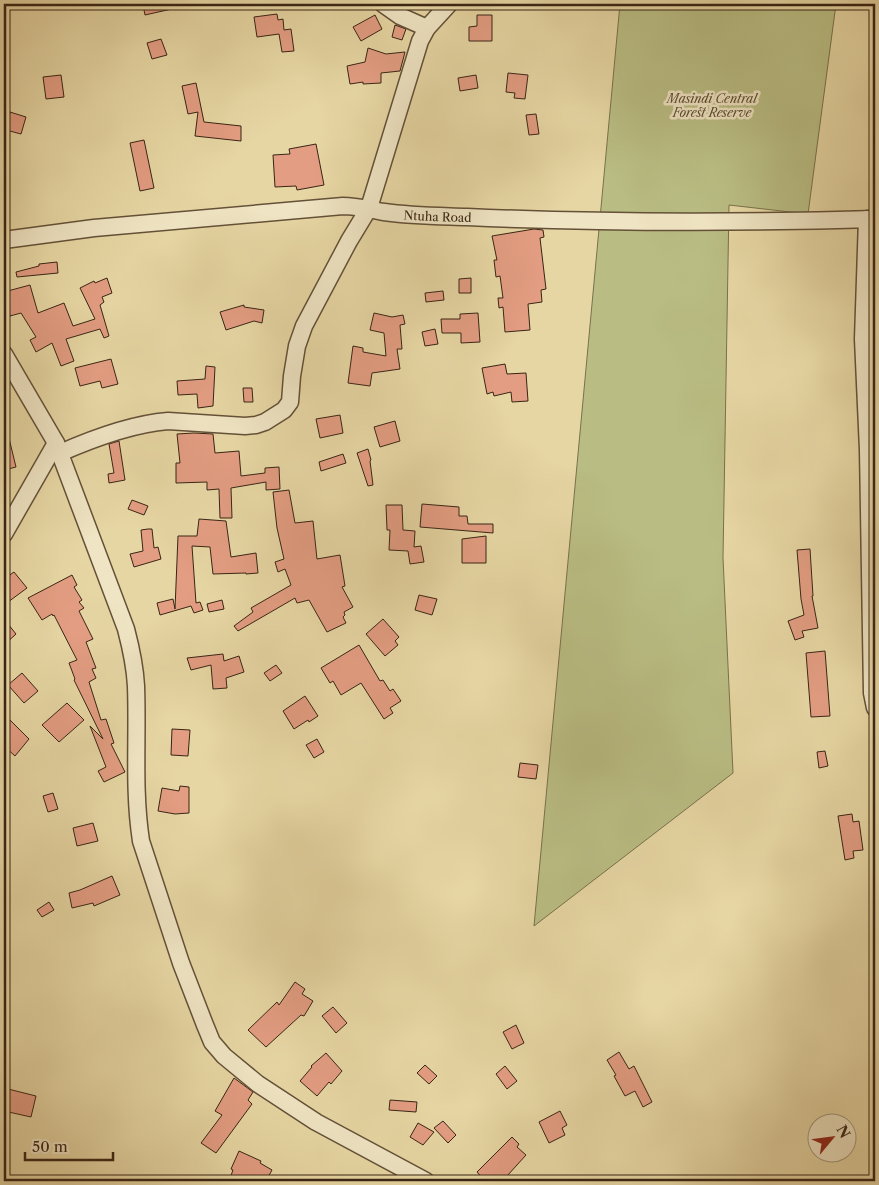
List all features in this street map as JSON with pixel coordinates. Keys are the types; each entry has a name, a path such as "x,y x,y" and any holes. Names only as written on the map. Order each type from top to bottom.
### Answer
{"street":[{"path":"383,4 400,16 427,28"},
{"path":"4,534 58,448 156,422 256,425 265,422 284,410 291,399 294,361 304,326 349,241 369,208 420,41 427,28 449,4"},
{"name":"Ntuha Road","path":"4,240 94,228 186,221 328,206 359,206 384,212 466,217 578,220 708,223 871,219"},
{"path":"871,219 863,340 871,416 872,693 875,708"},
{"path":"4,354 58,448 126,629 133,658 136,685 136,776 141,840 181,963 212,1042 224,1056 258,1084 316,1122 426,1181"}],"green space":[{"name":"Masindi Central Forest Reserve","path":"620,4 836,4 808,214 729,205 723,558 733,773 534,926"}],"building":[{"path":"175,4 176,8 145,15 143,5"},
{"path":"277,14 278,20 283,19 284,30 291,29 294,51 282,52 279,34 257,37 254,17"},
{"path":"375,15 382,29 361,41 353,27"},
{"path":"477,15 492,15 492,41 469,41 469,27 477,26"},
{"path":"395,25 406,29 402,40 392,37"},
{"path":"161,39 167,55 152,59 147,43"},
{"path":"368,48 386,54 405,52 400,71 381,73 381,83 363,84 363,82 350,84 347,66 365,62"},
{"path":"508,73 528,75 525,99 514,98 515,93 506,92"},
{"path":"61,75 64,97 46,99 43,77"},
{"path":"476,75 478,88 460,91 458,78"},
{"path":"196,83 204,122 241,126 241,141 195,136 198,112 188,114 182,86"},
{"path":"10,112 26,117 21,134 6,130"},
{"path":"536,114 539,134 529,135 526,115"},
{"path":"144,140 154,188 140,191 130,143"},
{"path":"316,144 324,185 297,190 296,186 275,187 273,155 290,154 289,149"},
{"path":"534,229 543,230 544,237 540,238 546,289 541,290 542,302 528,304 530,330 505,332 503,307 499,308 498,298 503,298 500,276 496,277 494,260 497,260 492,236"},
{"path":"57,262 58,273 17,277 16,272 39,266 39,264"},
{"path":"107,278 112,293 102,297 104,302 100,305 109,336 104,338 100,329 66,339 74,361 61,366 52,343 36,352 30,340 36,337 21,313 10,316 4,292 30,285 38,313 64,303 73,326 95,319 80,288 94,281 95,283"},
{"path":"471,278 471,293 459,293 459,279"},
{"path":"443,291 444,300 426,302 425,293"},
{"path":"244,305 244,307 264,310 262,323 254,321 226,330 220,312"},
{"path":"374,313 392,317 403,315 405,324 400,325 402,349 397,349 400,369 372,373 370,386 348,383 353,346 363,348 363,352 386,356 384,333 370,330"},
{"path":"478,313 480,342 461,343 461,333 442,333 441,319 460,319 460,314"},
{"path":"435,329 438,344 425,346 422,332"},
{"path":"111,359 118,384 102,388 100,381 80,386 75,368"},
{"path":"505,364 507,374 526,373 528,401 512,402 511,392 494,396 493,392 487,394 482,368"},
{"path":"206,366 215,367 213,406 198,408 197,394 178,395 177,381 205,379"},
{"path":"243,388 252,388 253,402 244,402"},
{"path":"340,415 343,433 320,438 316,419"},
{"path":"395,421 400,441 380,447 374,427"},
{"path":"7,430 16,467 4,470 4,431"},
{"path":"177,434 213,434 215,453 239,451 241,476 265,473 265,468 279,467 280,489 266,490 266,482 231,488 232,518 220,518 219,489 207,490 207,482 176,483 176,463 180,463"},
{"path":"119,441 125,480 109,483 108,474 114,473 109,444"},
{"path":"368,449 373,485 368,486 357,453"},
{"path":"343,454 346,463 321,471 319,462"},
{"path":"289,490 295,523 313,521 317,559 340,555 345,586 342,587 353,607 344,612 345,615 343,617 346,623 327,632 309,600 297,603 295,598 238,631 234,626 253,612 251,608 291,585 285,569 278,572 275,562 284,559 277,528 273,492"},
{"path":"132,500 148,506 144,515 128,509"},
{"path":"422,504 459,507 459,516 467,516 468,524 493,524 493,533 420,527"},
{"path":"386,505 402,505 403,530 415,531 414,547 421,546 424,562 410,564 408,551 389,550 390,530 387,530"},
{"path":"199,519 226,521 231,557 256,553 258,573 213,574 210,547 192,546 196,603 200,602 203,610 194,613 191,606 160,615 157,603 173,599 175,609 178,536 197,536"},
{"path":"152,529 154,548 158,547 161,559 134,567 130,554 143,551 141,530"},
{"path":"486,536 486,563 462,563 462,539"},
{"path":"810,549 812,596 818,628 802,631 804,637 795,640 788,621 804,615 797,550"},
{"path":"14,572 27,588 4,605 4,579"},
{"path":"72,575 77,585 74,587 82,600 79,602 84,608 79,611 93,639 86,642 96,668 92,669 96,678 89,682 101,720 106,719 114,743 111,744 125,772 104,782 98,771 106,767 90,726 103,739 74,680 69,663 77,660 54,615 52,614 42,620 28,598"},
{"path":"419,595 437,599 432,615 415,610"},
{"path":"222,600 224,609 209,612 207,604"},
{"path":"4,619 16,634 4,645"},
{"path":"383,619 399,637 395,641 398,645 385,656 366,634"},
{"path":"359,645 380,681 383,680 390,691 393,689 401,701 390,708 393,713 384,719 361,683 341,695 333,681 330,683 321,668"},
{"path":"825,651 830,716 811,717 806,653"},
{"path":"223,654 224,661 239,656 244,672 226,678 227,688 213,689 211,665 191,670 187,658"},
{"path":"276,665 282,673 270,681 264,673"},
{"path":"22,673 38,691 24,703 8,685"},
{"path":"305,696 318,716 294,729 283,711"},
{"path":"67,703 84,720 59,742 42,725"},
{"path":"4,714 29,739 15,756 4,746"},
{"path":"172,729 190,730 188,756 171,755"},
{"path":"317,739 324,752 314,758 306,745"},
{"path":"825,751 828,766 819,768 817,752"},
{"path":"520,763 538,765 536,779 518,777"},
{"path":"180,786 189,787 189,813 175,814 158,811 162,788 179,791"},
{"path":"53,793 58,809 48,812 43,796"},
{"path":"852,814 853,822 859,821 863,850 853,851 854,858 845,860 838,816"},
{"path":"93,823 98,841 77,846 73,828"},
{"path":"112,876 120,895 94,906 93,903 72,908 69,893"},
{"path":"49,902 54,910 42,917 37,910"},
{"path":"295,982 305,989 302,994 313,1001 304,1016 301,1015 266,1047 248,1030 277,1002 279,1005"},
{"path":"333,1007 347,1023 336,1033 322,1016"},
{"path":"516,1025 524,1043 512,1049 503,1032"},
{"path":"619,1052 629,1069 634,1066 652,1102 643,1107 635,1091 625,1096 607,1060"},
{"path":"326,1053 342,1071 317,1096 300,1081 311,1066"},
{"path":"425,1065 437,1076 429,1084 417,1073"},
{"path":"505,1066 517,1081 507,1089 496,1074"},
{"path":"234,1078 253,1092 248,1100 252,1104 216,1153 201,1143 222,1115 215,1111"},
{"path":"8,1089 36,1096 31,1117 4,1111"},
{"path":"390,1100 417,1102 416,1112 389,1110"},
{"path":"560,1111 567,1125 562,1128 565,1135 549,1143 539,1122"},
{"path":"443,1121 456,1135 448,1143 434,1128"},
{"path":"418,1123 434,1132 423,1145 410,1137"},
{"path":"512,1137 519,1144 517,1147 526,1155 507,1176 515,1181 485,1181 477,1172"},
{"path":"239,1151 261,1161 260,1163 272,1170 266,1181 229,1181 233,1170 231,1169"}]}
